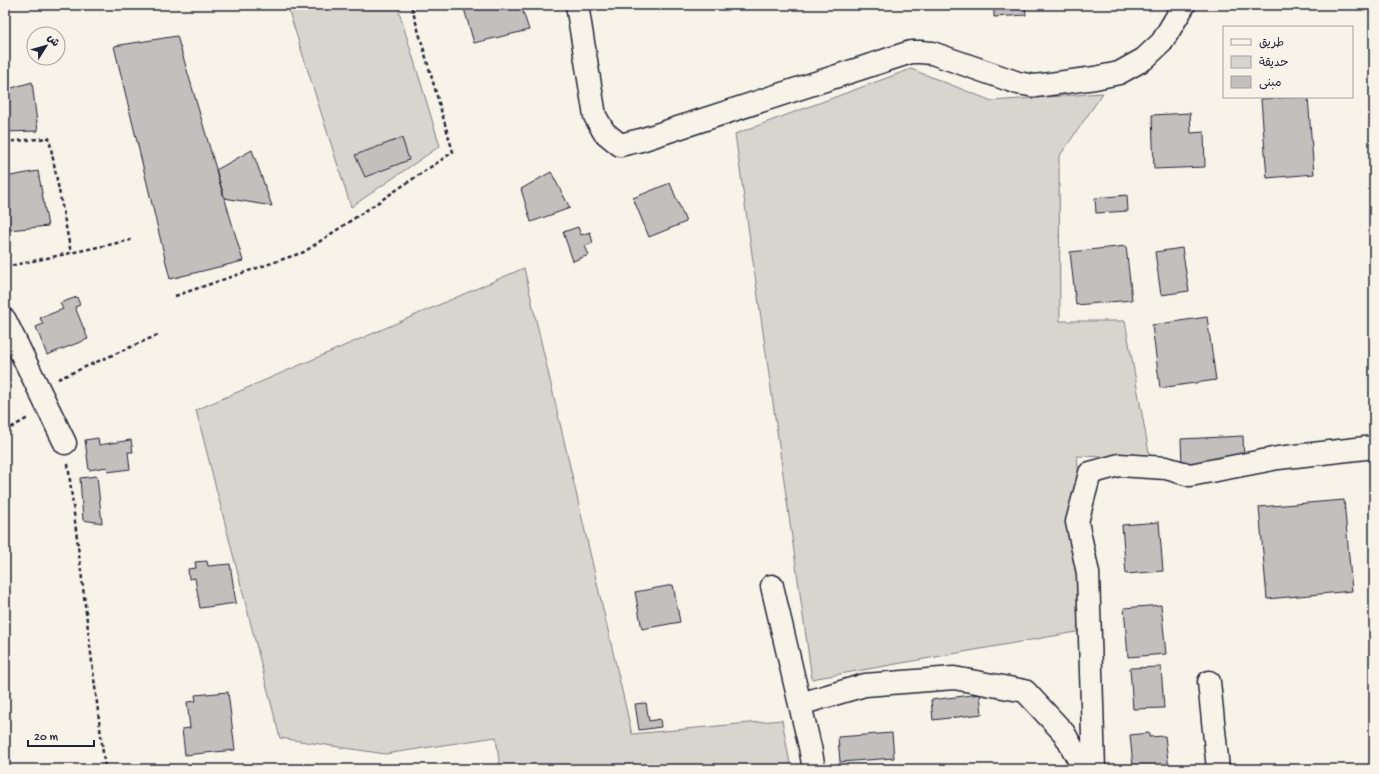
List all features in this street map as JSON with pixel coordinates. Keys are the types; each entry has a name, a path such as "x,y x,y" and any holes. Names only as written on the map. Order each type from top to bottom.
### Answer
{"street":[{"path":"577,5 595,116 604,132 620,145 641,140 911,52 932,53 1018,83 1035,86 1070,82 1120,73 1144,59 1162,42 1184,5"},
{"path":"5,320 65,443"},
{"path":"1094,769 1088,573 1077,522 1090,473 1119,465 1166,468 1190,475 1278,458 1374,447"},
{"path":"772,586 814,769"},
{"path":"800,704 865,685 954,678 1025,691 1064,733 1084,769"},
{"path":"1208,682 1218,769"}],"path":[{"path":"175,296 304,252 453,152 411,5"},
{"path":"5,142 49,138 71,253"},
{"path":"5,267 131,240"},
{"path":"5,431 43,398 160,334"},
{"path":"65,443 105,769"}],"green space":[{"path":"287,5 397,5 440,146 351,207"},
{"path":"911,69 992,101 1103,93 1059,157 1060,321 1125,321 1150,458 1077,456 1093,629 812,679 735,134"},
{"path":"524,268 632,734 782,720 791,769 500,769 496,737 385,754 280,738 196,410"}],"building":[{"path":"463,5 521,5 529,30 474,43"},
{"path":"994,5 1025,5 1026,15 994,17"},
{"path":"177,36 243,261 170,279 114,46"},
{"path":"32,82 38,131 5,132 5,90"},
{"path":"1308,98 1314,174 1267,178 1261,99"},
{"path":"1190,113 1191,133 1204,132 1205,167 1154,169 1152,115"},
{"path":"402,138 409,160 365,177 355,155"},
{"path":"252,150 272,206 224,198 216,170"},
{"path":"38,171 48,226 9,230 5,206 5,177"},
{"path":"551,172 570,208 531,222 521,189"},
{"path":"670,183 686,222 649,237 633,198"},
{"path":"1127,195 1128,211 1096,213 1095,198"},
{"path":"578,227 581,235 590,232 593,243 585,246 589,255 573,261 563,232"},
{"path":"1126,246 1132,300 1076,305 1070,252"},
{"path":"1182,248 1189,291 1161,295 1155,252"},
{"path":"77,297 80,305 75,307 88,339 47,355 36,327 43,324 40,318 63,309 60,303"},
{"path":"1207,317 1216,380 1160,388 1152,325"},
{"path":"1243,436 1244,461 1182,464 1181,439"},
{"path":"98,438 99,445 131,440 133,452 128,452 130,469 108,472 107,467 89,470 85,440"},
{"path":"97,476 102,523 83,520 80,478"},
{"path":"1344,500 1352,591 1267,599 1259,507"},
{"path":"1159,522 1163,571 1126,574 1122,525"},
{"path":"207,561 208,566 230,564 236,603 200,608 195,578 189,579 188,569 196,568 195,562"},
{"path":"673,585 680,622 642,629 635,592"},
{"path":"1161,605 1166,654 1128,657 1124,608"},
{"path":"1161,667 1164,708 1133,709 1130,668"},
{"path":"228,692 235,750 185,755 182,729 190,728 187,702 196,701 195,695"},
{"path":"980,694 982,714 933,720 931,700"},
{"path":"646,703 649,721 660,719 661,727 639,730 635,704"},
{"path":"892,733 894,758 840,762 838,737"},
{"path":"1149,733 1149,737 1165,736 1169,769 1137,769 1137,765 1133,766 1130,735"},
{"path":"895,765 895,769 856,769"}]}
